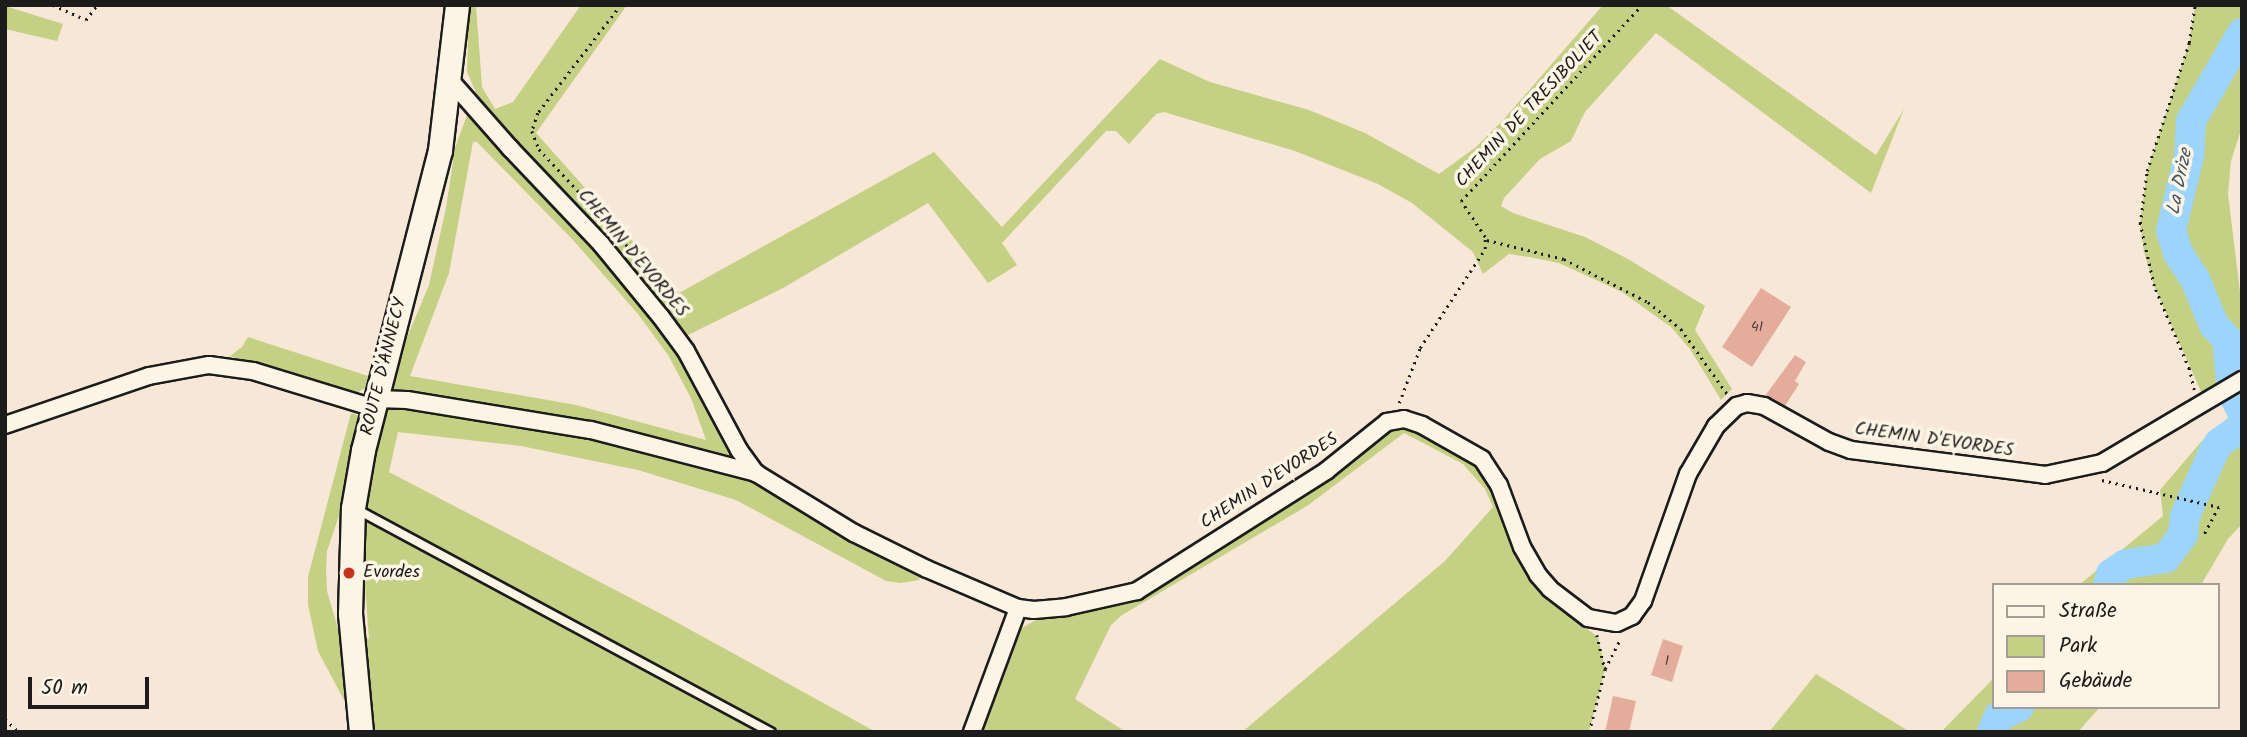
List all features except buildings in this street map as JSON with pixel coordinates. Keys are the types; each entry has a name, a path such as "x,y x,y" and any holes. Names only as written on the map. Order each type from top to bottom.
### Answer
{"main road":[{"name":"ROUTE D'ANNECY","path":"361,732 350,614 353,508 375,404 437,163 450,80 457,5"}],"street":[{"name":"CHEMIN D'EVORDES","path":"450,80 493,130 601,244 661,317 686,351 739,450 756,473"},
{"name":"CHEMIN D'EVORDES","path":"5,425 149,376 209,365 253,372 375,404 407,400 591,430 756,473 854,533 927,569 1018,608 1034,610 1066,607 1137,591 1306,485 1387,422 1397,419"},
{"name":"CHEMIN D'EVORDES","path":"1737,406 1747,402 1764,406 1829,442 1852,450 2045,475 2068,473 2102,463 2241,380"},
{"path":"1397,419 1422,425 1489,466 1530,563 1550,589 1588,618 1617,623 1632,616 1650,587 1688,474 1716,426 1737,406"},
{"path":"972,732 1018,608"}],"lane":[{"path":"353,508 771,732"}],"path":[{"path":"53,5 86,20 97,5"},
{"path":"621,5 538,113 532,131 539,149 551,164 608,223 668,298 661,317"},
{"name":"CHEMIN DE TRESIBOLIET","path":"1487,240 1461,201 1642,5"},
{"path":"2187,414 2194,395 2193,384 2154,286 2140,225 2147,171 2189,43 2195,5"},
{"path":"1397,419 1399,399 1420,348 1480,257 1487,240 1564,259 1648,302 1681,329 1737,406"},
{"path":"2068,473 2219,507 2204,535"},
{"path":"1589,732 1605,669 1632,616"},
{"path":"1588,618 1602,649 1605,669"},
{"path":"5,719 19,732"}],"green space":[{"path":"469,5 476,5 482,87 495,109 513,102 581,5 627,5 536,133 679,293 934,152 1002,227 1160,59 1210,82 1309,110 1365,133 1439,174 1476,147 1504,119 1603,5 1666,5 1876,155 1904,109 1871,193 1656,33 1585,112 1571,141 1540,159 1504,198 1501,206 1513,213 1585,237 1628,259 1705,306 1695,330 1732,389 1721,400 1690,349 1671,327 1622,292 1559,263 1509,254 1483,274 1473,252 1412,203 1378,184 1295,151 1164,112 1156,114 1129,144 1116,131 1106,131 1002,243 1017,265 988,283 928,203 783,288 686,336 624,258 479,99 467,72"},
{"path":"2195,5 2242,5 2242,127 2231,161 2228,194 2242,308 2242,371 2203,396 2154,286 2144,252 2140,224 2147,171 2189,43"},
{"path":"5,6 63,24 57,41 5,29"},
{"path":"467,115 489,133 628,283 686,362 738,463 541,414 393,391 406,340 429,285 446,208 455,148","holes":["473,142 477,142 573,240 638,314 668,355 691,398 706,440 576,405 410,376 449,273"]},
{"path":"248,337 368,376 365,388 353,395 230,356 242,347"},
{"path":"2242,387 2242,524 2228,539 2202,583 2081,583 2163,516 2160,490 2200,443 2231,415 2223,397"},
{"path":"393,406 561,428 747,478 921,575 919,580 901,583 886,581 736,500 638,470 521,446 398,432 389,472 667,617 876,732 374,732 365,639 369,639 363,557 368,486 380,423 383,413"},
{"path":"351,413 360,416 341,510 327,551 326,570 327,591 339,632 345,702 318,651 308,605 308,577"},
{"path":"1395,426 1414,426 1484,468 1532,584 1548,601 1598,637 1605,669 1589,732 1242,732 1445,561 1493,507 1485,489 1463,464 1404,433 1307,506 1122,615 1111,625 1075,699 1126,732 981,732 990,700 1018,630 1036,620 1135,600 1158,588 1340,472"},
{"path":"1816,674 1910,732 1769,732"},
{"path":"1992,680 1992,709 2098,709 2078,732 1941,732"}],"waterway":[{"name":"La Drize","path":"2242,33 2191,121 2189,156 2171,231 2178,253 2195,279 2214,325 2227,339 2232,392 2242,412"},
{"name":"La Drize","path":"2109,583 2111,574 2126,564 2166,558 2183,535 2185,516 2213,453 2219,443 2242,427"},
{"name":"La Drize","path":"1992,732 1999,716 2015,709"}],"place":[{"name":"Evordes","path":"349,573"}]}
